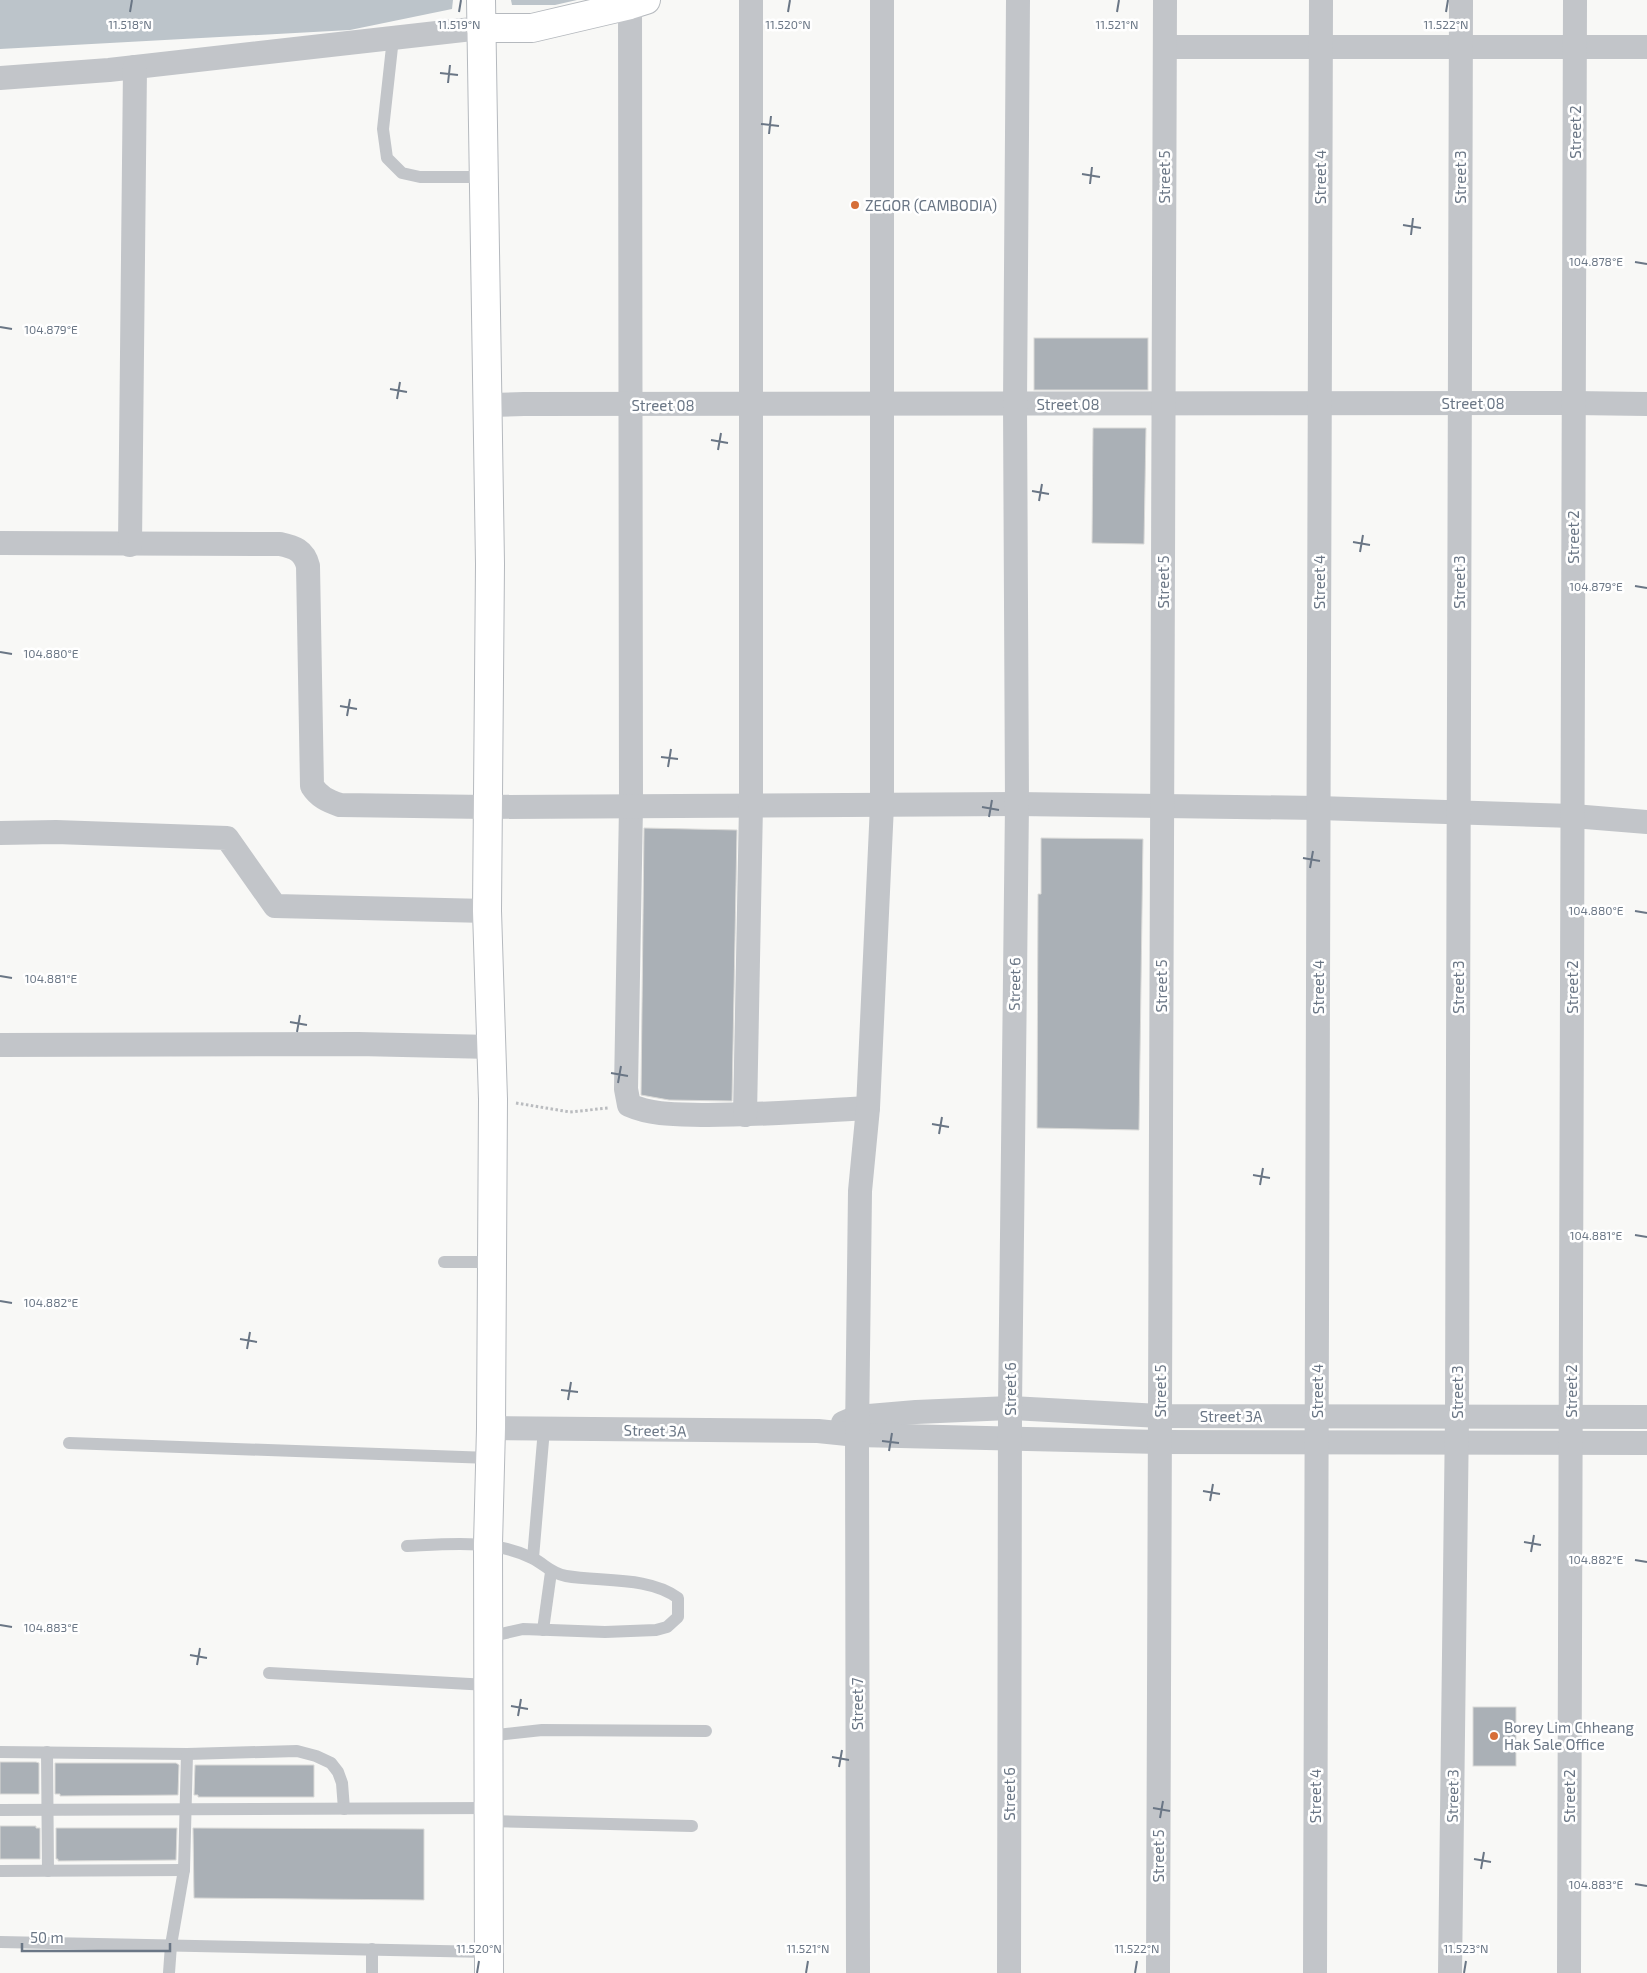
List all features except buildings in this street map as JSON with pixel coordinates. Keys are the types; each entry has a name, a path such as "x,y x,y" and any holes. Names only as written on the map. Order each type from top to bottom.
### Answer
{"street":[{"path":"481,0 489,406 490,638 487,911 493,1099 491,1428 488,1544 489,1962"},
{"path":"745,1115 751,805 752,0"},
{"name":"Street 7","path":"858,1973 857,1426 860,1191 868,1108 882,805 882,0"},
{"name":"Street 6","path":"1009,1973 1010,1408 1017,804 1015,404 1018,0"},
{"name":"Street 5","path":"1158,1973 1165,0"},
{"name":"Street 4","path":"1315,1973 1320,0"},
{"name":"Street 3","path":"1450,1973 1457,1416 1460,0"},
{"name":"Street 2","path":"1569,1973 1575,0"},
{"path":"0,78 135,67 481,28 532,28 638,3 630,405 631,806 626,1089 629,1105 642,1111 660,1114 745,1115 868,1108"},
{"path":"1165,47 1647,47"},
{"path":"130,545 135,67"},
{"name":"Street 08","path":"489,406 1319,403 1647,404"},
{"path":"0,543 130,545 280,544 292,546 301,551 306,558 308,566 312,786 317,793 331,802 340,805 487,807 1017,804 1318,808 1572,816 1647,822"},
{"path":"0,832 227,838 275,906 487,911"},
{"path":"0,1045 358,1044 492,1047"},
{"name":"Street 3A","path":"491,1428 818,1431 857,1426 916,1412 1010,1408 1160,1416 1647,1417"},
{"name":"Street 3A","path":"857,1426 1010,1438 1160,1442 1647,1443"}],"lane":[{"path":"393,38 383,129 387,158 402,173 420,177 484,177"},
{"path":"444,1262 492,1262"},
{"path":"533,1558 544,1429"},
{"path":"69,1443 490,1458"},
{"path":"407,1546 488,1544 533,1558 551,1572 565,1576 645,1585 670,1592 678,1598 678,1617 667,1627 656,1630 605,1632 523,1629 488,1637"},
{"path":"543,1630 551,1572"},
{"path":"270,1673 488,1685"},
{"path":"488,1736 542,1730 706,1731"},
{"path":"0,1752 187,1754 297,1751 332,1763 342,1783 344,1809"},
{"path":"47,1752 48,1870"},
{"path":"169,1973 171,1945 184,1870 187,1754"},
{"path":"0,1810 344,1809 489,1814 692,1826"},
{"path":"0,1871 184,1870"},
{"path":"0,1942 372,1950 489,1962"},
{"path":"372,1950 372,1973"}],"path":[{"path":"493,1099 570,1112 629,1105"}],"shaded area":[{"path":"0,0 453,0 452,9 350,30 0,49"},
{"path":"511,0 577,0 555,5 512,5"}],"place":[{"name":"ZEGOR (CAMBODIA)","path":"855,205"},
{"name":"Borey Lim Chheang Hak Sale Office","path":"1494,1736"}]}
